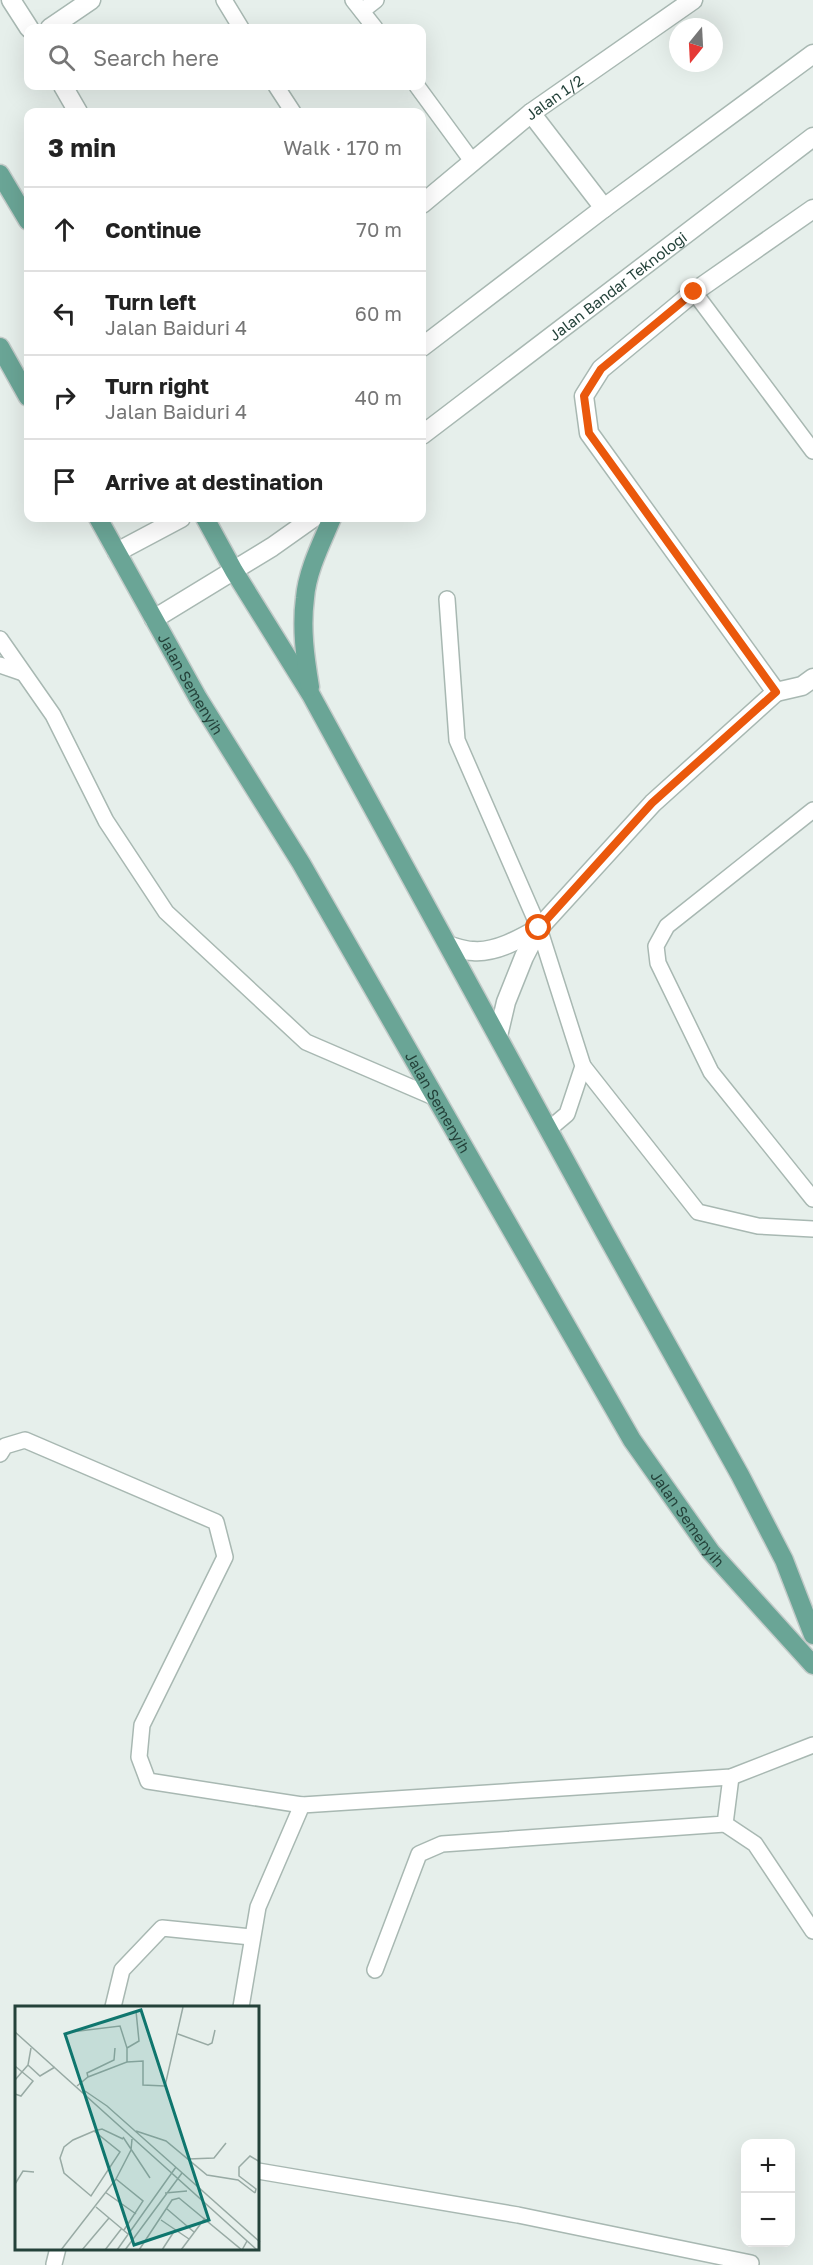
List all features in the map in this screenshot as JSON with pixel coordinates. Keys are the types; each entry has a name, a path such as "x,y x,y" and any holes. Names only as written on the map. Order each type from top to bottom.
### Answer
{"main road":[{"path":"0,174 24,214"},
{"path":"0,347 24,390"},
{"name":"Jalan Semenyih","path":"100,522 198,698 301,863 632,1440 711,1552 813,1665"},
{"path":"207,522 234,571 311,695 740,1475 784,1560 813,1635"},
{"path":"311,695 303,642 305,596 318,552 330,522"}],"street":[{"path":"11,0 26,24"},
{"path":"56,24 91,0"},
{"name":"Jalan 1/2","path":"426,201 531,113 693,0"},
{"path":"426,344 604,208 813,54"},
{"path":"65,90 76,108"},
{"path":"531,113 604,208"},
{"name":"Jalan Bandar Teknologi","path":"426,432 813,137"},
{"path":"776,692 589,433 584,396 601,369 694,292 813,209"},
{"path":"117,552 174,522"},
{"path":"154,619 272,547 307,522"},
{"path":"498,1036 510,992 539,928 652,803 776,692 807,682"},
{"path":"450,946 474,952 517,941 539,928"}],"lane":[{"path":"224,0 239,24"},
{"path":"372,24 357,5 376,0"},
{"path":"279,90 290,108"},
{"path":"420,90 472,161"},
{"path":"694,292 813,452"},
{"path":"447,599 457,740 539,928 583,1066 698,1212 758,1226 813,1229"},
{"path":"0,639 53,715 106,821 166,912 306,1041 436,1098"},
{"path":"0,665 23,673"},
{"path":"813,810 667,926 656,946 658,963 711,1072 813,1199"},
{"path":"549,1130 567,1114 583,1066"},
{"path":"0,1454 5,1446 25,1440 216,1522 225,1557 142,1725 139,1757 148,1781 302,1805 731,1777 813,1745"},
{"path":"725,1824 731,1777"},
{"path":"241,2006 251,1937 258,1907 302,1805"},
{"path":"375,1970 419,1854 442,1844 725,1824 755,1844 813,1931"},
{"path":"113,2006 122,1970 162,1928 251,1937"},
{"path":"260,2171 518,2215 752,2263"}],"route":[{"path":"539,928 652,803 776,692 589,433 584,396 601,369 694,292"}]}
